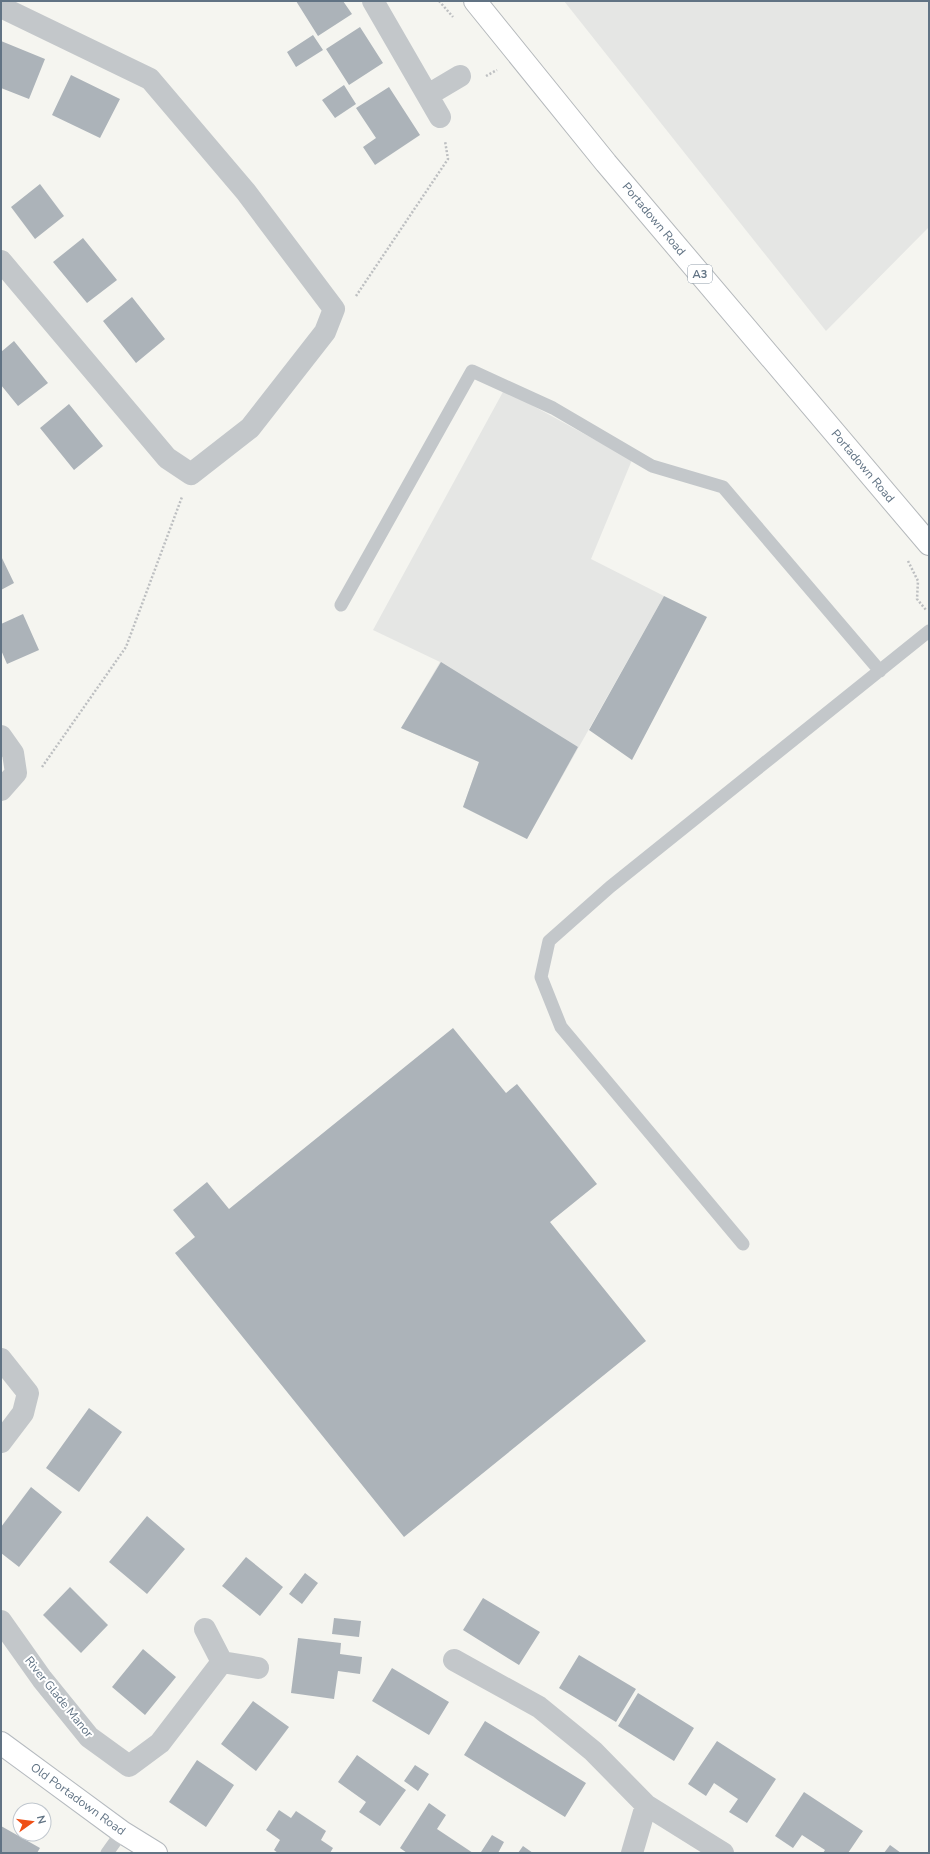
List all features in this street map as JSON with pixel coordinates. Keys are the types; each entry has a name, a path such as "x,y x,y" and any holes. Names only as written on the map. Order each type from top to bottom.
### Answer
{"main road":[{"name":"Portadown Road","path":"475,1 606,163 929,544"},
{"name":"Old Portadown Road","path":"1,1743 122,1832 156,1853"}],"street":[{"path":"373,1 440,117"},
{"path":"1,7 150,79 246,192 334,309 325,332 250,428 191,474 167,458 1,261"},
{"path":"428,96 460,76"},
{"path":"1,736 13,753 16,772 1,790"},
{"path":"1,1359 28,1393 23,1413 1,1442"},
{"name":"River Glade Manor","path":"1,1622 42,1679 89,1737 129,1766 160,1743 222,1662"},
{"path":"205,1629 222,1662 258,1668"},
{"path":"454,1660 539,1707 593,1751 646,1805 722,1853"},
{"path":"632,1853 646,1805"}],"lane":[{"path":"341,605 472,371 553,408 652,466 723,487 880,671"},
{"path":"743,1244 561,1027 541,977 549,941 610,887 929,631"},
{"path":"107,1853 122,1832"}],"path":[{"path":"334,309 355,298 448,159 440,117"},
{"path":"42,768 126,647 191,474"}],"shaded area":[{"path":"564,1 929,1 929,227 826,331"},
{"path":"504,390 632,460 591,559 664,596 527,839 463,807 479,762 401,728 440,662 373,630"}],"building":[{"path":"296,1 343,1 352,14 318,36"},
{"path":"360,27 383,63 349,85 326,49"},
{"path":"313,35 323,50 296,67 287,52"},
{"path":"1,41 45,59 29,99 1,88"},
{"path":"71,75 120,99 100,138 52,115"},
{"path":"344,85 356,104 335,118 322,100"},
{"path":"389,87 420,135 375,165 363,147 376,138 356,108"},
{"path":"40,184 64,216 35,239 11,207"},
{"path":"83,238 117,280 87,303 53,262"},
{"path":"132,297 165,339 136,363 103,321"},
{"path":"14,341 48,383 18,406 1,385 1,352"},
{"path":"69,404 103,446 74,470 40,428"},
{"path":"1,556 14,583 1,590"},
{"path":"664,596 707,617 632,760 589,730"},
{"path":"23,614 39,650 7,664 1,650 1,624"},
{"path":"441,662 578,747 527,839 463,807 479,762 401,728"},
{"path":"453,1028 506,1093 517,1084 597,1184 550,1222 646,1341 404,1537 175,1253 195,1237 173,1210 207,1182 229,1209"},
{"path":"89,1408 122,1432 79,1492 46,1468"},
{"path":"31,1487 62,1512 19,1567 1,1553 1,1527"},
{"path":"147,1516 185,1549 147,1594 109,1562"},
{"path":"246,1557 283,1587 260,1616 222,1586"},
{"path":"305,1573 318,1583 302,1604 289,1594"},
{"path":"70,1587 108,1625 81,1653 43,1615"},
{"path":"483,1598 540,1632 519,1665 463,1630"},
{"path":"334,1618 361,1621 359,1637 332,1634"},
{"path":"298,1638 341,1643 340,1654 362,1657 360,1674 338,1671 334,1699 291,1693"},
{"path":"143,1649 176,1677 145,1715 112,1687"},
{"path":"579,1655 636,1689 616,1722 559,1688"},
{"path":"392,1668 449,1702 429,1735 372,1701"},
{"path":"638,1693 694,1728 674,1761 618,1726"},
{"path":"253,1701 289,1727 256,1771 221,1744"},
{"path":"485,1721 586,1783 565,1817 464,1755"},
{"path":"717,1741 776,1779 747,1823 729,1812 738,1799 714,1783 706,1796 688,1784"},
{"path":"357,1755 406,1790 380,1826 359,1812 366,1802 338,1782"},
{"path":"197,1760 234,1785 206,1827 169,1802"},
{"path":"415,1765 429,1774 418,1791 404,1781"},
{"path":"804,1792 863,1831 848,1853 823,1853 825,1850 802,1835 793,1848 775,1836"},
{"path":"429,1803 446,1815 437,1829 473,1853 407,1853 400,1848"},
{"path":"279,1810 291,1818 296,1811 326,1831 321,1840 333,1848 330,1853 278,1853 274,1850 280,1840 266,1830"},
{"path":"1,1826 12,1832 12,1842 29,1842 40,1848 37,1853 1,1853"},
{"path":"492,1835 504,1842 498,1853 482,1853 481,1852"},
{"path":"890,1845 901,1853 884,1853"},
{"path":"523,1846 533,1853 518,1853"}]}
